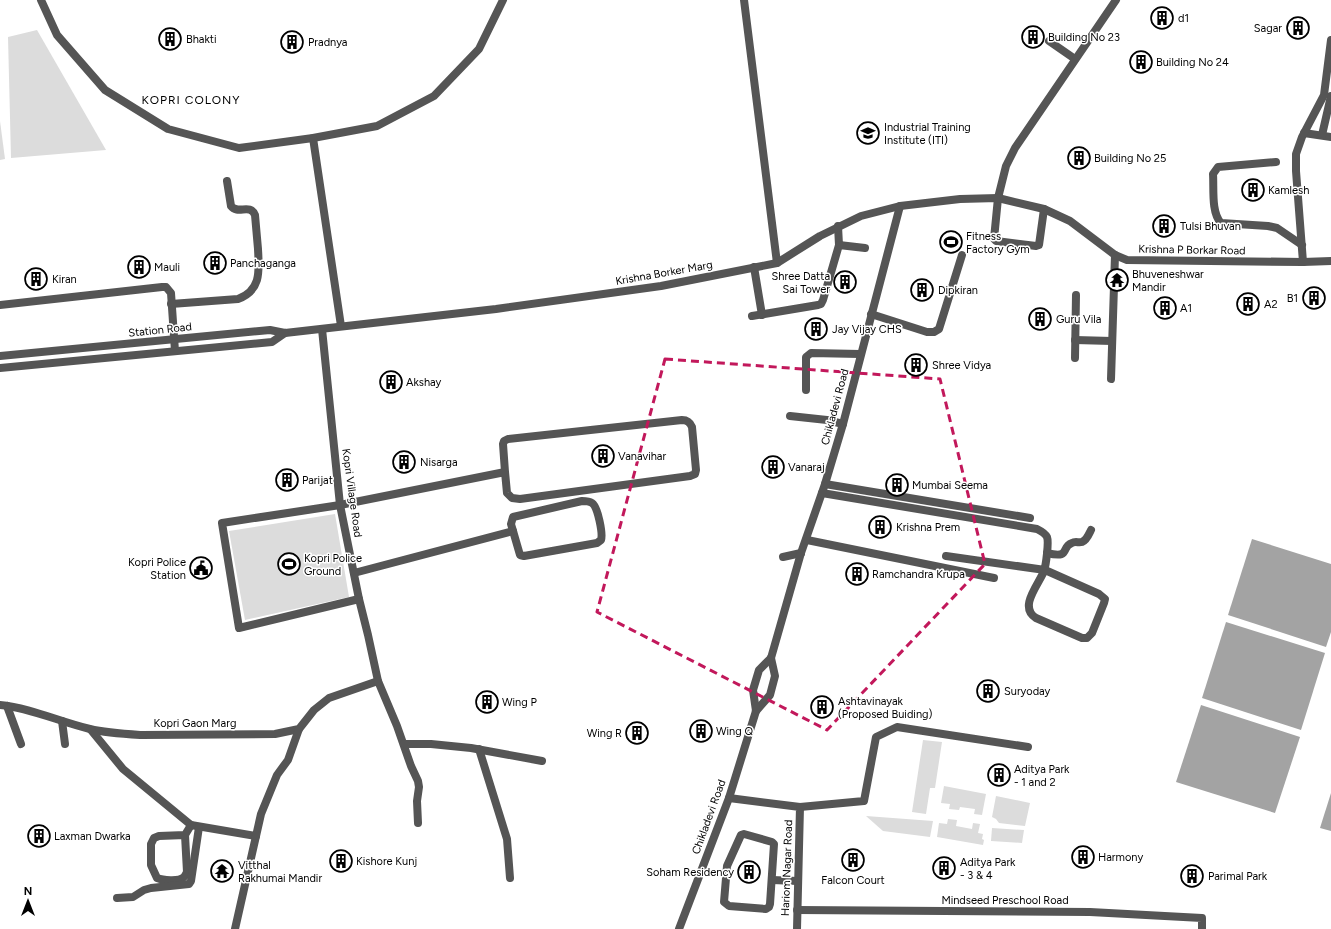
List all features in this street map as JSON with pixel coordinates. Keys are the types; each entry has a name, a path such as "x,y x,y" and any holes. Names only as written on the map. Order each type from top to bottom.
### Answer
{"street":[{"path":"41,0 57,35 105,90 168,129 239,148 313,138 377,126 434,96 479,49 503,0"},
{"path":"744,0 777,263"},
{"path":"1044,209 1039,245 1036,246 996,241 994,237 998,198 1006,166 1015,148 1116,0"},
{"path":"1304,262 1296,171 1296,154 1304,133 1324,95 1330,59 1331,40"},
{"path":"1049,41 1075,59"},
{"path":"1322,135 1331,96"},
{"path":"1304,133 1331,137"},
{"path":"313,138 341,326"},
{"path":"1276,162 1218,167 1215,169 1213,174 1215,212 1217,219 1221,223 1268,226 1276,228 1302,245"},
{"path":"171,304 238,299 247,296 257,281 259,268 255,215 250,209 233,209 231,206 227,181"},
{"name":"Krishna Borker Marg","path":"322,329 496,309 661,286 777,263 838,226 861,216 900,206 960,199 998,198"},
{"name":"Krishna P Borkar Road","path":"998,198 1044,209 1070,221 1115,255 1127,260 1331,261"},
{"name":"Chikladevi Road","path":"679,929 729,798 756,711 770,695 775,676 771,658 801,553 807,540 843,424 860,354 900,206"},
{"path":"752,316 821,304 839,245 838,226"},
{"path":"839,245 865,248"},
{"path":"871,314 927,332 934,332 939,329 962,255"},
{"path":"1111,379 1115,255"},
{"path":"754,267 762,315"},
{"path":"0,305 162,287 169,290 175,351"},
{"path":"1075,358 1076,295"},
{"name":"Station Road","path":"0,356 270,330 285,333 322,329"},
{"name":"Kopri Village Road","path":"322,329 340,505 359,599 378,681 418,781 418,823"},
{"path":"0,368 272,342 285,333"},
{"path":"1075,340 1112,341"},
{"path":"806,390 806,357 811,352 860,354"},
{"path":"28,354 29,365"},
{"path":"790,416 827,420 843,424"},
{"path":"682,420 686,420 692,427 696,470 694,474 690,476 520,499 512,498 507,493 505,472 503,444 504,441 508,439 682,420"},
{"path":"359,599 239,628 222,523 340,505 505,472"},
{"path":"825,484 1030,518"},
{"path":"822,493 1037,529 1043,532 1048,541 1044,570 1029,601 1029,611 1032,616 1082,638 1087,638 1090,636 1104,604 1105,599 1103,596 1044,570 946,556"},
{"path":"582,501 589,501 595,507 602,537 597,543 524,556 519,553 513,531 511,520 516,515 582,501"},
{"path":"1047,553 1056,555 1065,552 1069,545 1073,542 1082,542 1086,539 1091,530"},
{"path":"354,572 513,531"},
{"path":"807,540 994,578"},
{"path":"783,557 801,553"},
{"name":"Chikladevi Road","path":"756,711 753,690 759,670 771,658"},
{"path":"235,929 261,814 277,775 288,760 299,729 314,710 329,698 378,681"},
{"path":"4,705 20,744"},
{"name":"Kopri Gaon Marg","path":"4,705 92,730 142,735 274,734 299,729"},
{"path":"62,721 65,744"},
{"path":"800,807 864,801 876,736 897,727 1028,747"},
{"path":"92,730 123,769 195,826 256,836"},
{"path":"404,744 431,744 479,749 542,761"},
{"path":"479,749 505,834 510,878"},
{"name":"Hariom Nagar Road","path":"729,798 800,807 797,929"},
{"path":"185,835 188,872 185,877 181,879 162,880 156,878 151,865 151,844 154,838 159,836 185,835 195,826"},
{"path":"117,898 133,897 144,890 151,888 189,884 191,881 195,826"},
{"path":"744,834 773,843 772,880 770,904 766,909 726,905 724,902 727,866 742,835 744,834"},
{"path":"772,880 798,881"},
{"name":"Mindseed Preschool Road","path":"797,910 1090,912 1202,918 1202,929"}],"highlighted area":[{"path":"665,359 940,379 985,564 827,730 597,612"}],"shaded area":[{"path":"37,30 106,150 11,158 8,37"},
{"path":"0,121 5,159 0,160"},
{"name":"Kopri Police Ground","path":"335,514 349,597 245,620 229,531"},
{"path":"1252,539 1331,564 1331,632 1326,647 1228,615"},
{"path":"1226,622 1325,653 1301,730 1202,698"},
{"path":"1201,705 1300,737 1275,813 1176,782"},
{"path":"923,740 942,742 935,788 930,788 926,814 912,812"},
{"path":"944,786 986,794 982,815 974,814 975,809 960,807 959,810 949,809 950,804 941,803"},
{"path":"1331,793 1331,831 1320,828"},
{"path":"996,796 1030,803 1025,826 999,823 992,817"},
{"path":"866,816 933,821 930,837 883,831"},
{"path":"948,819 957,820 956,826 972,829 973,823 980,824 978,833 983,834 983,845 937,837 939,823 947,824"},
{"path":"992,828 1024,830 1022,843 991,841"}],"place":[{"name":"d1","path":"1162,18"},
{"name":"Sagar","path":"1298,28"},
{"name":"Building No 23","path":"1033,37"},
{"name":"Bhakti","path":"170,39"},
{"name":"Pradnya","path":"292,42"},
{"name":"Building No 24","path":"1141,62"},
{"name":"Industrial Training Institute (ITI)","path":"868,133"},
{"name":"Building No 25","path":"1079,158"},
{"name":"Kamlesh","path":"1253,190"},
{"name":"Tulsi Bhuvan","path":"1164,226"},
{"name":"Fitness Factory Gym","path":"951,242"},
{"name":"Panchaganga","path":"215,263"},
{"name":"Mauli","path":"139,267"},
{"name":"Kiran","path":"36,279"},
{"name":"Bhuveneshwar Mandir","path":"1117,280"},
{"name":"Shree Datta Sai Tower","path":"845,282"},
{"name":"Dipkiran","path":"922,290"},
{"name":"B1","path":"1314,298"},
{"name":"A2","path":"1248,304"},
{"name":"A1","path":"1165,308"},
{"name":"Guru Vila","path":"1040,319"},
{"name":"Jay Vijay CHS","path":"816,329"},
{"name":"Shree Vidya","path":"916,365"},
{"name":"Akshay","path":"391,382"},
{"name":"Vanavihar","path":"603,456"},
{"name":"Nisarga","path":"404,462"},
{"name":"Vanaraj","path":"773,467"},
{"name":"Parijat","path":"287,480"},
{"name":"Mumbai Seema","path":"897,485"},
{"name":"Krishna Prem","path":"880,527"},
{"name":"Kopri Police Ground","path":"289,564"},
{"name":"Kopri Police Station","path":"201,568"},
{"name":"Ramchandra Krupa","path":"857,574"},
{"name":"Suryoday","path":"988,691"},
{"name":"Wing P","path":"487,702"},
{"name":"Ashtavinayak (Proposed Buiding)","path":"822,707"},
{"name":"Wing Q","path":"701,731"},
{"name":"Wing R","path":"637,733"},
{"name":"Aditya Park - 1 and 2","path":"999,775"},
{"name":"Laxman Dwarka","path":"39,836"},
{"name":"Harmony","path":"1083,857"},
{"name":"Falcon Court","path":"853,860"},
{"name":"Kishore Kunj","path":"341,861"},
{"name":"Aditya Park - 3 & 4","path":"944,868"},
{"name":"Vitthal Rakhumai Mandir","path":"222,871"},
{"name":"Soham Residency","path":"749,872"},
{"name":"Parimal Park","path":"1192,876"}],"district":[{"name":"KOPRI COLONY","path":"191,100"}]}
